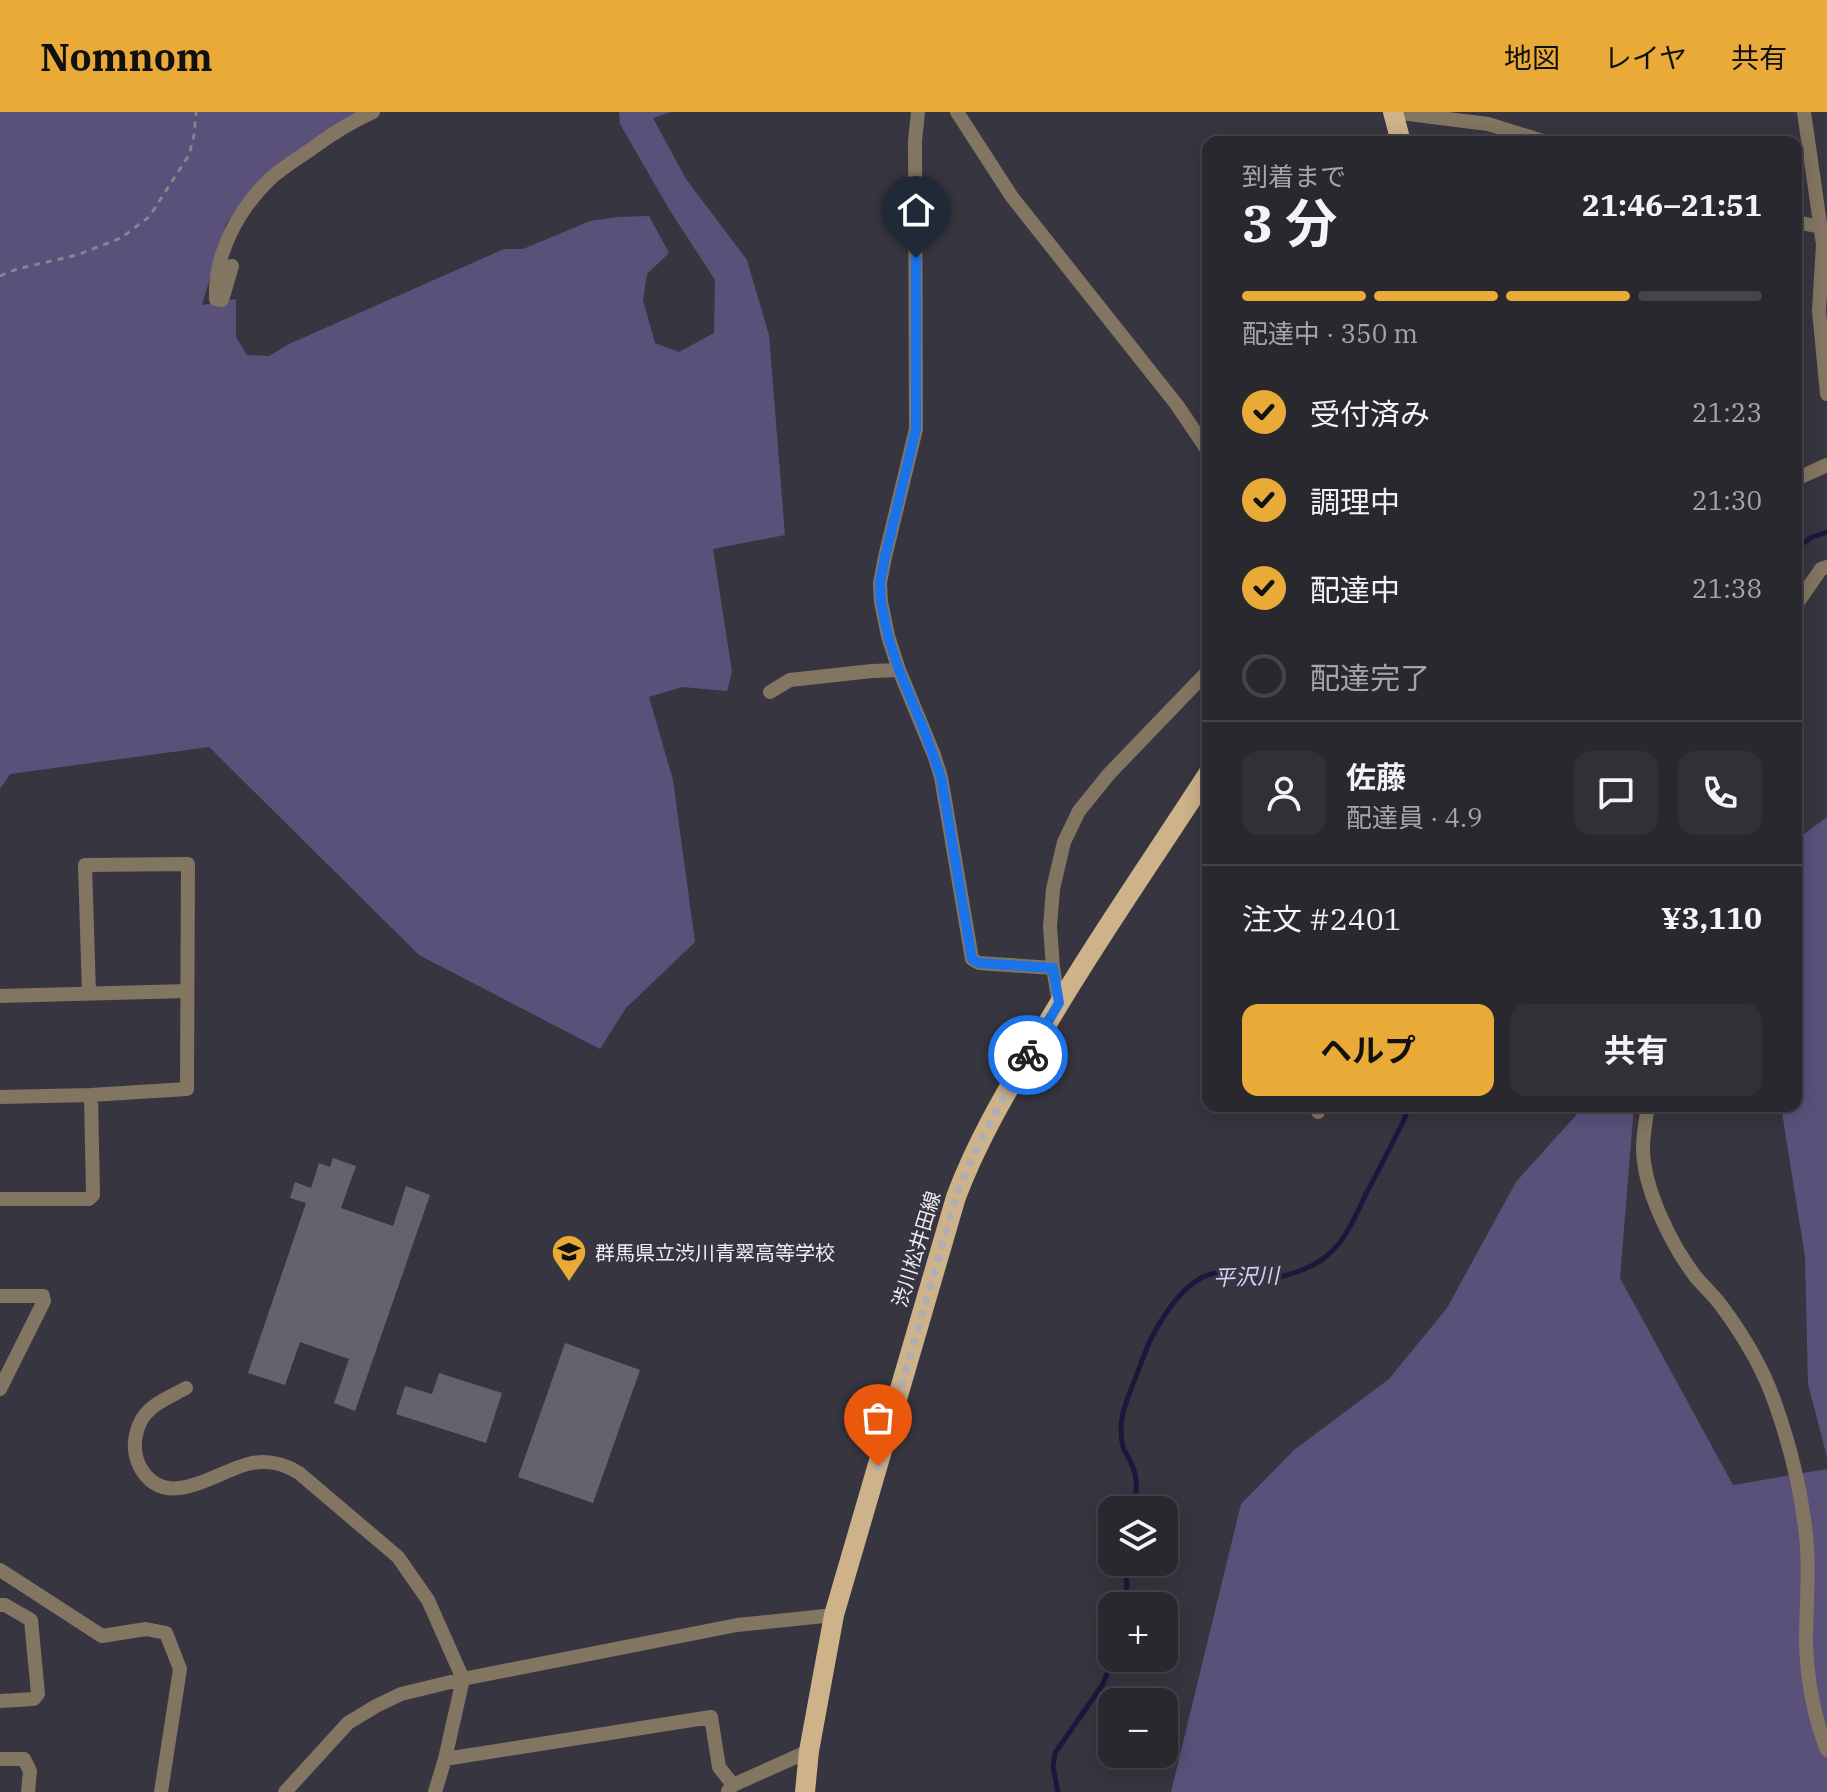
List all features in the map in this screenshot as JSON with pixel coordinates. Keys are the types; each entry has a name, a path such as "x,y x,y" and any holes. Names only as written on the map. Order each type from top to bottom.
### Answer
{"main road":[{"path":"1393,112 1399,136"},
{"name":"渋川松井田線","path":"805,1792 809,1751 834,1615 956,1197 970,1160 1059,1003 1202,783"}],"street":[{"path":"232,266 222,300 216,299 221,260 231,231 247,203 272,177 339,129 373,112"},
{"path":"918,112 915,141 916,429 880,583 881,602 899,670 941,777 972,959 979,963 1053,968"},
{"path":"957,112 1012,197 1177,405 1202,442"},
{"path":"1393,112 1488,124 1527,136"},
{"path":"1804,112 1823,244 1819,311 1827,394"},
{"path":"1802,223 1821,227"},
{"path":"1802,476 1827,465"},
{"path":"1802,596 1821,569 1827,567"},
{"path":"770,692 790,680 899,670"},
{"path":"1059,1003 1050,926 1053,889 1064,842 1079,811 1109,774 1202,677"},
{"path":"0,1097 187,1089 188,864 85,865 89,993"},
{"path":"0,996 187,991"},
{"path":"0,1199 89,1199 93,1195 91,1095"},
{"path":"1647,1112 1643,1149 1650,1189 1660,1216 1677,1249 1721,1305 1759,1362 1776,1405 1793,1467 1807,1545 1806,1643 1810,1686 1827,1750"},
{"path":"0,1296 43,1296 44,1301 0,1389"},
{"path":"186,1388 153,1406 141,1420 133,1438 136,1459 144,1473 157,1484 174,1489 194,1485 253,1463 285,1465 379,1539 398,1557 428,1600 463,1679 435,1792"},
{"path":"0,1570 102,1636 146,1629 166,1633 180,1669 161,1792"},
{"path":"0,1605 31,1620 38,1694 34,1699 0,1701"},
{"path":"285,1792 348,1723 401,1694 737,1625 834,1615"},
{"path":"445,1759 711,1717 719,1767 730,1789 809,1751"},
{"path":"0,1759 24,1759 30,1771 28,1792"}],"path":[{"path":"0,276 77,255 121,238 149,217 189,155 196,112"}],"shaded area":[{"path":"0,112 363,112 243,201 226,224 202,305 236,299 236,337 247,355 269,356 289,344 504,249 523,249 590,221 618,217 649,216 669,253 647,274 643,300 655,343 679,352 714,333 715,280 620,124 619,112 671,112 653,118 686,179 747,260 769,335 785,535 713,549 732,672 727,691 682,687 649,697 673,780 695,942 626,1008 600,1049 419,955 209,747 10,774 0,789"},
{"path":"1827,817 1827,1457 1808,1384 1805,1257 1782,1112 1802,1112 1802,836"},
{"path":"1634,1112 1620,1278 1733,1485 1827,1469 1827,1792 1171,1792 1241,1504 1294,1450 1389,1379 1447,1308 1516,1182 1578,1113"}],"building":[{"path":"333,1158 356,1166 341,1208 393,1226 406,1186 430,1195 355,1411 334,1403 349,1359 300,1342 285,1385 248,1373 306,1203 290,1198 295,1182 311,1188 319,1163 330,1167"},
{"path":"565,1343 640,1370 593,1503 518,1477"},
{"path":"439,1373 502,1393 486,1443 396,1414 405,1386 432,1394"}],"waterway":[{"name":"平沢川","path":"1802,544 1827,532"},
{"name":"平沢川","path":"1135,1496 1134,1469 1121,1436 1122,1417 1148,1345 1167,1312 1187,1288 1210,1274 1280,1277 1298,1272 1324,1258 1341,1241 1350,1226 1407,1112"},
{"name":"平沢川","path":"1126,1576 1126,1592"},
{"name":"平沢川","path":"1058,1792 1053,1767 1055,1753 1103,1684 1108,1672"}],"way so far":[{"path":"878,1466 956,1197 970,1160 1028,1055"}],"place":[{"name":"群馬県立渋川青翠高等学校","path":"569,1283"}],"route":[{"path":"916,258 916,429 885,557 880,583 881,602 899,670 941,777 972,959 979,963 1053,968 1059,1003 1028,1055"}]}
